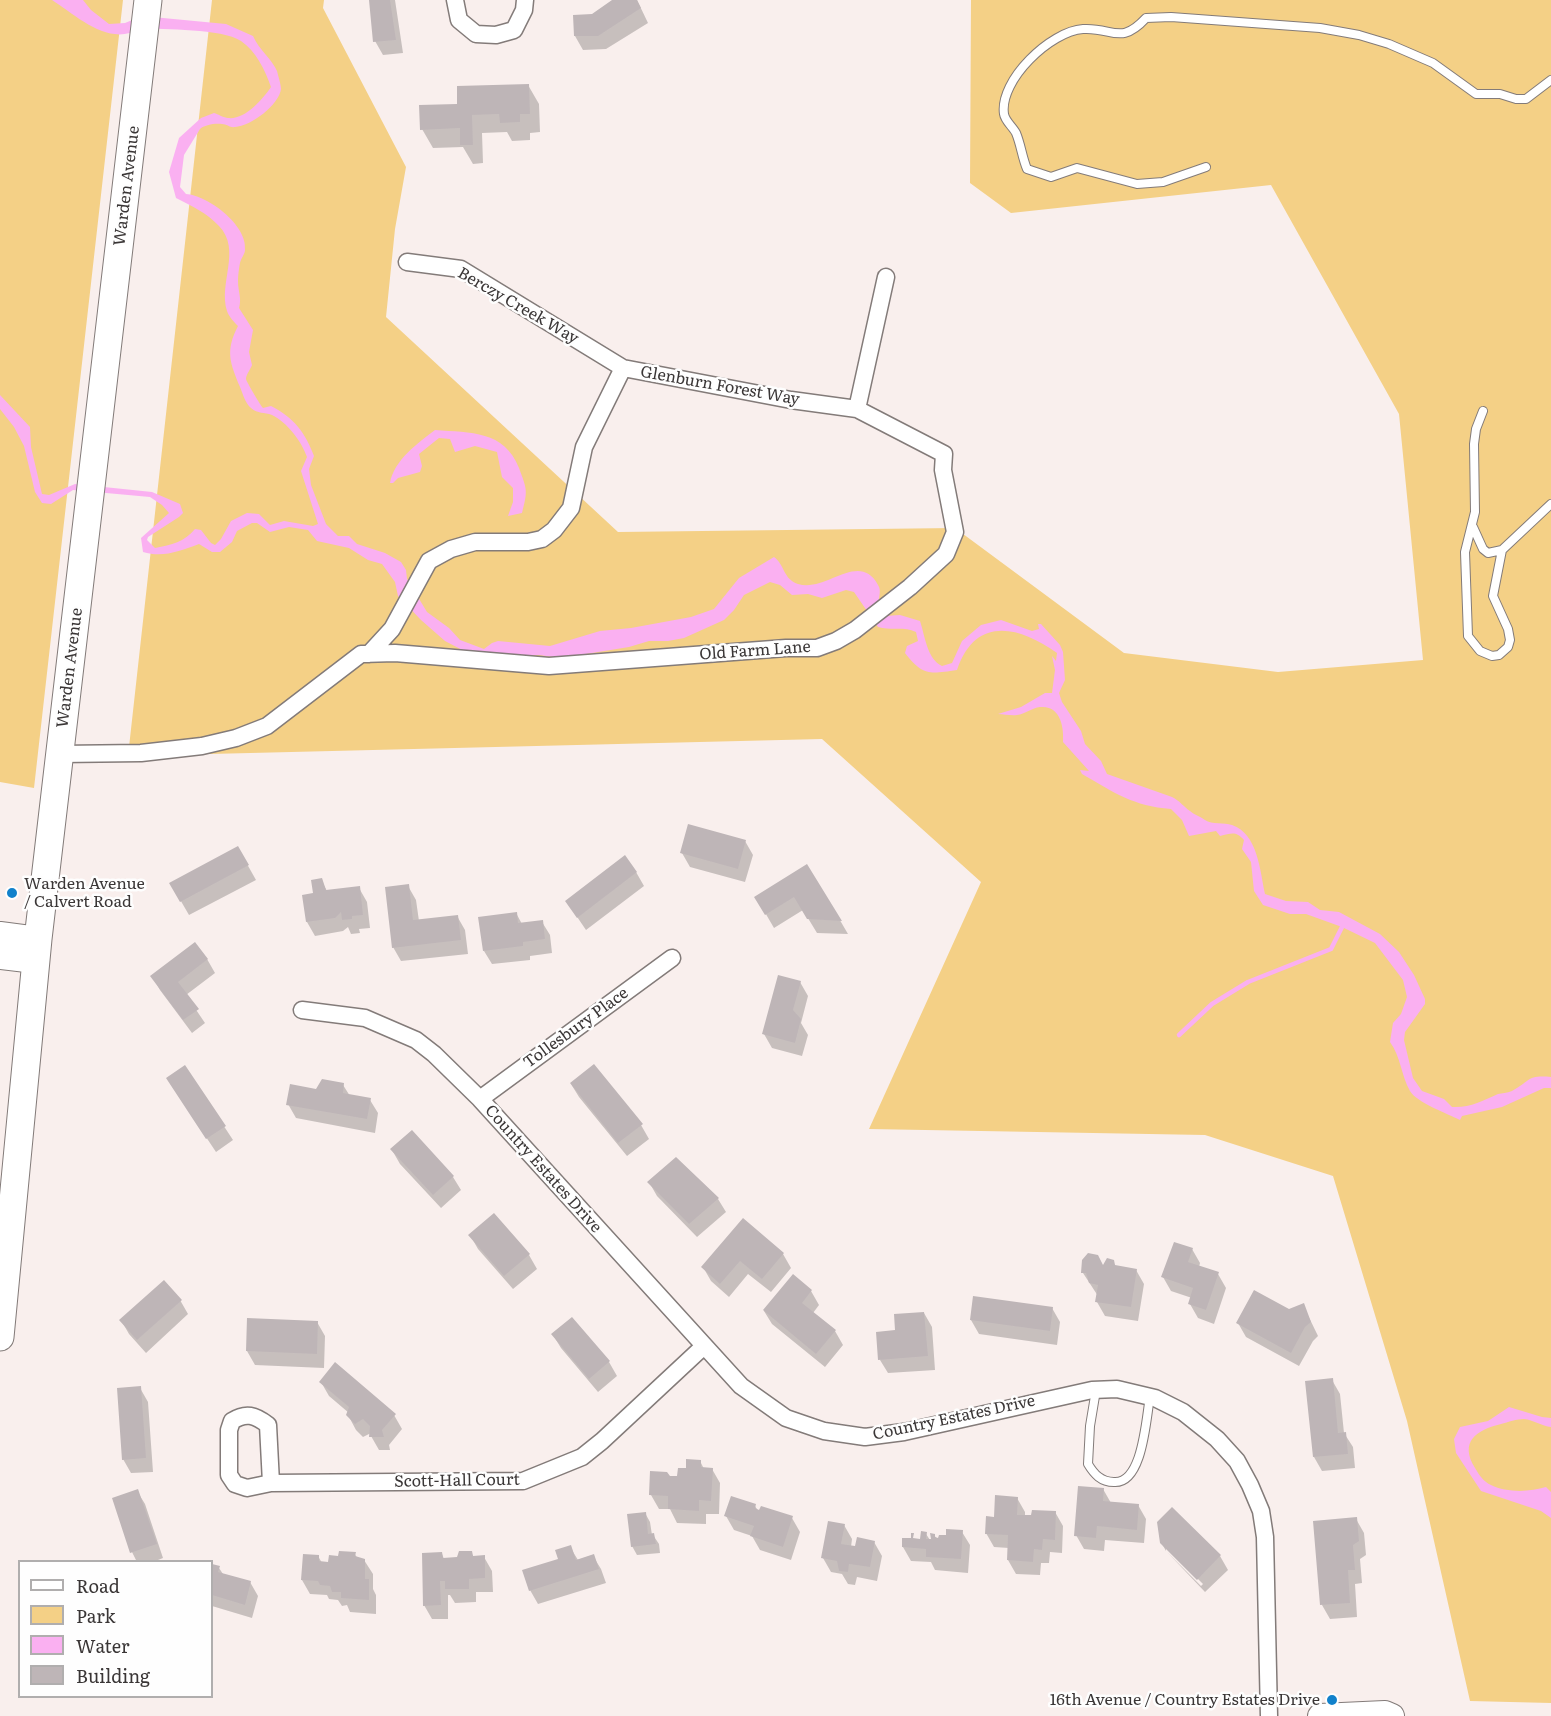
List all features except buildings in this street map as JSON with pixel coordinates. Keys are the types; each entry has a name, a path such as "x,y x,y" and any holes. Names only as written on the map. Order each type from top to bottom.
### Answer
{"main road":[{"name":"Warden Avenue","path":"0,1337 37,950 148,1"}],"street":[{"path":"455,0 459,20 476,34 496,35 514,30 524,10 525,0"},
{"name":"Berczy Creek Way","path":"406,262 460,269 623,368"},
{"path":"857,409 886,277"},
{"name":"Glenburn Forest Way","path":"60,754 141,753 202,747 236,738 267,726 361,654 369,654 392,629 429,561 451,549 475,542 528,542 542,538 554,530 571,508 584,447 623,368 791,400 857,409"},
{"name":"Old Farm Lane","path":"369,654 394,653 549,666 786,648 817,648 836,641 855,630 938,562 946,554 955,532 943,470 944,454 857,409"},
{"path":"0,934 37,950"},
{"path":"0,957 37,950"},
{"name":"Tollesbury Place","path":"480,1099 672,958"},
{"name":"Country Estates Drive","path":"302,1010 365,1018 416,1040 434,1054 480,1099 741,1386 786,1418 824,1431 865,1437 904,1432 1096,1390 1117,1389 1150,1396 1183,1412 1217,1439 1238,1461 1261,1511 1265,1538 1269,1716"},
{"name":"Scott-Hall Court","path":"271,1483 523,1481 582,1457 704,1346"},
{"path":"1320,1716 1385,1713 1392,1716"}],"lane":[{"path":"1206,167 1162,182 1137,184 1077,168 1051,177 1027,169 1016,132 1004,115 1005,99 1012,80 1026,62 1065,34 1083,29 1123,34 1136,29 1146,18 1171,17 1301,26 1359,35 1389,44 1433,63 1476,94 1500,94 1516,99 1526,99 1551,80"},
{"path":"1483,411 1476,429 1474,444 1473,527 1465,552 1468,636 1480,651 1492,656 1504,652 1510,640 1508,629 1493,596 1502,550"},
{"path":"1473,527 1488,553 1502,550 1551,504"},
{"path":"1096,1390 1090,1426 1088,1464 1097,1477 1112,1482 1121,1482 1134,1470 1141,1450 1150,1396"}],"green space":[{"path":"0,0 123,0 34,788 0,782"},
{"path":"212,0 324,0 323,8 406,167 395,229 386,317 618,532 955,528 1124,653 1278,672 1423,660 1399,414 1271,185 1011,213 970,183 971,0 1551,0 1551,1703 1470,1701 1407,1421 1333,1176 1205,1135 869,1129 981,882 822,739 128,756"}],"water":[{"path":"52,0 83,0 91,10 109,24 125,23 142,16 226,24 253,36 275,67 281,89 275,102 256,119 241,126 216,124 200,129 184,155 180,187 186,194 204,200 224,213 240,231 244,240 245,252 238,276 239,308 253,330 249,352 252,365 246,379 263,408 271,406 286,416 307,440 314,456 309,469 311,485 326,524 338,536 349,536 357,544 385,553 401,562 406,570 407,579 427,612 449,628 460,640 484,649 498,641 550,646 600,631 691,617 714,609 739,578 774,557 789,579 798,584 820,583 852,572 861,571 870,575 879,587 879,603 885,616 900,615 920,621 930,653 942,666 952,663 962,641 981,625 1001,620 1032,631 1039,629 1038,624 1041,624 1060,645 1063,652 1065,680 1059,693 1062,702 1081,731 1085,744 1101,761 1107,774 1172,797 1208,822 1229,824 1241,830 1253,845 1265,894 1286,901 1308,902 1320,910 1339,912 1380,934 1399,952 1414,975 1425,999 1425,1004 1405,1032 1404,1040 1413,1078 1422,1091 1444,1099 1452,1107 1458,1107 1512,1091 1537,1077 1551,1077 1551,1088 1544,1088 1502,1107 1462,1116 1460,1120 1413,1095 1390,1042 1393,1023 1401,1014 1407,997 1403,980 1375,943 1342,927 1306,914 1290,914 1263,905 1254,891 1251,862 1242,849 1244,840 1239,835 1220,836 1216,831 1189,836 1182,820 1171,809 1135,802 1082,774 1080,770 1089,771 1063,742 1062,724 1053,710 1040,707 1017,715 998,714 1021,707 1045,693 1052,693 1055,670 1052,656 1056,661 1057,653 1027,636 999,631 986,634 975,641 965,653 957,670 927,672 917,666 905,653 907,646 918,641 916,632 907,629 878,627 854,592 846,590 822,598 808,594 792,595 780,585 770,582 744,595 724,620 684,638 649,641 629,647 561,658 539,655 497,657 468,653 445,641 398,596 395,582 382,564 368,560 349,548 317,541 308,530 289,527 270,532 257,523 252,523 237,531 232,542 220,552 212,552 199,544 171,553 150,554 143,552 141,538 169,513 150,497 73,490 51,504 42,503 35,492 24,446 14,427 0,409 0,395 30,427 31,447 42,494 49,495 75,484 152,492 180,504 183,513 148,537 147,540 155,548 177,542 195,529 201,530 215,545 231,521 247,513 259,514 270,525 284,521 313,526 318,524 301,471 307,457 302,445 278,418 256,411 249,406 234,371 230,350 238,326 228,313 225,300 229,256 226,235 209,217 176,198 169,172 179,138 201,118 214,113 228,118 241,116 263,98 271,87 263,68 256,55 246,45 232,37 192,30 140,28 129,33 106,32 94,28"},
{"path":"435,430 473,433 505,446 519,468 525,486 526,494 522,513 508,516 513,502 513,488 502,477 497,452 475,446 455,452 450,439 439,438 419,454 422,466 420,472 398,478 390,483 396,467 414,446"},
{"path":"1509,1407 1551,1418 1551,1427 1524,1419 1484,1430 1470,1444 1470,1459 1482,1478 1497,1488 1518,1491 1546,1487 1551,1492 1551,1518 1541,1511 1481,1491 1456,1453 1454,1439 1460,1427 1488,1421"}],"waterway":[{"path":"1179,1035 1212,1004 1248,982 1331,949 1342,927"}],"place":[{"name":"Warden Avenue / Calvert Road","path":"12,893"},
{"name":"16th Avenue / Country Estates Drive","path":"1332,1700"}]}
